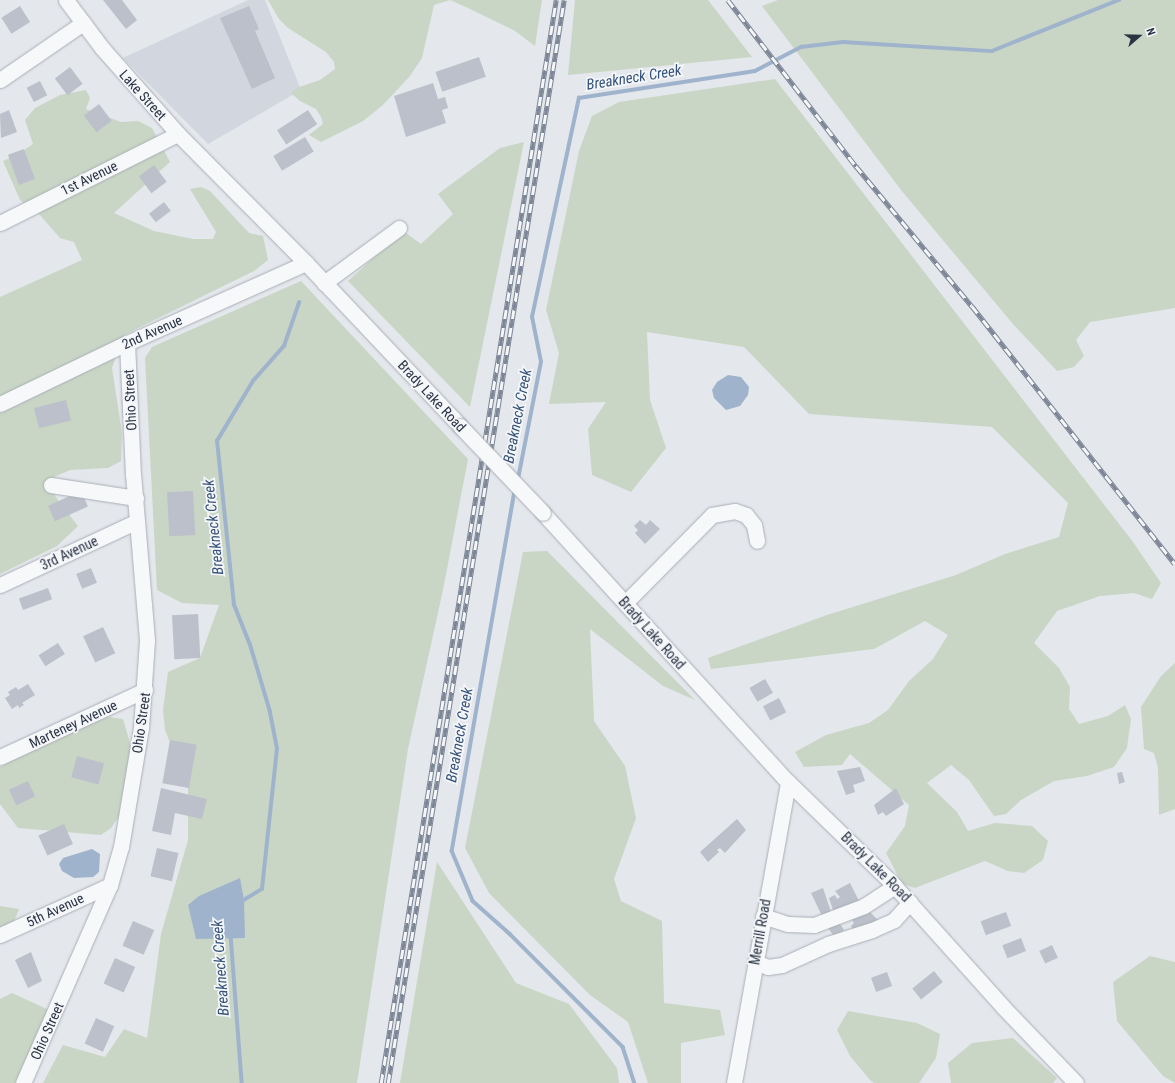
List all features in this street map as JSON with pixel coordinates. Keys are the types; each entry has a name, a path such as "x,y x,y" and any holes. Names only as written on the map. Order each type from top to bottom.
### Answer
{"street":[{"name":"Lake Street","path":"66,0 82,23 178,134 228,183"},
{"path":"0,80 82,23"},
{"name":"1st Avenue","path":"0,222 178,134"},
{"name":"Brady Lake Road","path":"228,183 543,513 788,782 895,886 1004,1008 1076,1083"},
{"path":"324,283 399,228"},
{"name":"2nd Avenue","path":"0,404 127,343 306,263"},
{"name":"Ohio Street","path":"23,1083 110,885 121,847 128,811 146,690 147,640 137,522 127,343"},
{"path":"51,484 136,498"},
{"path":"625,602 712,515 735,511 746,515 754,524 758,541"},
{"name":"3rd Avenue","path":"0,585 137,522"},
{"name":"Marteney Avenue","path":"0,757 146,690"},
{"name":"Merrill Road","path":"734,1083 788,782"},
{"name":"5th Avenue","path":"0,935 110,885"},
{"path":"763,916 788,924 814,925 864,906 895,886"},
{"path":"755,962 768,967 782,964 828,944 867,932 894,920 910,902"}],"shaded area":[{"path":"248,0 265,0 301,90 208,144 123,58"}],"green space":[{"path":"268,0 450,0 434,5 422,58 410,76 383,105 363,121 321,142 309,135 323,124 321,117 316,109 300,101 291,93 299,87 320,80 335,69 334,62 326,52 288,28 279,19"},
{"path":"450,0 542,0 535,46 515,31"},
{"path":"575,0 708,0 752,57 568,75"},
{"path":"778,0 1175,0 1175,308 1090,322 1076,340 1084,356 1074,367 1057,371 1013,324 901,190 762,6"},
{"path":"775,79 1133,542 1161,583 1152,599 1134,593 1100,596 1057,611 1034,643 1059,668 1070,687 1069,709 1079,724 1108,716 1125,705 1131,719 1127,748 1114,767 1087,776 1054,781 1021,800 1006,814 994,816 969,780 951,765 927,783 957,812 968,831 995,823 1032,826 1048,841 1043,860 1024,873 1008,871 985,861 915,888 902,884 886,853 905,826 909,805 850,754 842,765 804,767 795,752 826,735 869,723 888,710 909,681 933,659 948,635 925,621 874,649 711,669 708,658 827,615 956,575 1005,554 1059,537 1068,503 992,427 809,414 744,347 647,332 650,400 666,448 631,492 592,475 588,429 606,402 549,404 559,353 546,310 579,151 592,116 619,102"},
{"path":"86,90 90,98 86,109 121,122 138,121 152,128 170,162 114,213 154,231 193,239 213,239 216,232 190,189 201,187 210,191 249,233 263,236 268,260 254,271 124,335 112,368 122,433 121,461 108,468 70,470 54,477 55,496 78,526 57,546 0,574 0,297 82,260 74,242 60,238 40,215 20,200 3,161 17,155 33,144 25,120 35,108 60,95"},
{"path":"524,142 470,407 348,281 403,231 421,244 453,214 438,194 500,148"},
{"path":"301,281 468,459 443,590 408,749 357,1083 43,1083 63,1045 105,1057 124,1029 147,1038 161,934 188,840 188,788 165,730 163,710 168,672 200,658 219,605 182,603 157,590 145,358 152,347"},
{"path":"547,551 695,700 663,686 590,629 594,721 625,766 636,818 614,879 621,901 662,921 664,1003 720,1010 725,1035 681,1043 681,1083 648,1083 628,1022 590,995 489,893 465,848 523,552"},
{"path":"1175,663 1175,809 1159,815 1158,768 1154,753 1144,749 1141,707 1161,676"},
{"path":"108,717 123,719 133,753 120,815 111,828 101,835 18,828 0,804 0,767 34,746"},
{"path":"437,862 516,983 569,1004 617,1068 619,1083 400,1083"},
{"path":"0,906 19,909 13,924 0,930"},
{"path":"1150,956 1175,962 1175,1083 1163,1076 1117,1021 1113,982"},
{"path":"12,993 49,1010 15,1083 0,1083 0,999"},
{"path":"848,1011 917,1023 940,1034 936,1058 919,1083 874,1083 870,1080 850,1056 837,1030"},
{"path":"1013,1038 1057,1078 1053,1083 951,1083 948,1063 972,1043"}],"water":[{"path":"728,375 741,377 749,387 748,395 740,406 726,410 714,398 712,390 717,382"},
{"path":"92,849 100,854 99,872 93,877 74,878 62,871 59,864 63,858"},
{"path":"240,878 244,900 245,938 196,939 188,905 199,896"}],"building":[{"path":"103,0 122,0 137,20 126,29"},
{"path":"20,6 30,22 11,34 1,18"},
{"path":"249,6 259,29 255,31 275,78 252,89 220,18"},
{"path":"479,57 486,77 442,92 436,72"},
{"path":"70,67 83,84 67,95 55,78"},
{"path":"40,81 47,95 34,102 27,88"},
{"path":"433,83 438,99 445,97 448,108 442,110 446,123 406,137 394,96"},
{"path":"99,104 112,121 96,132 84,115"},
{"path":"9,110 17,132 1,138 0,114"},
{"path":"308,110 317,124 286,144 277,130"},
{"path":"305,137 314,152 282,171 273,156"},
{"path":"24,149 35,179 19,185 8,155"},
{"path":"154,165 167,182 151,193 139,176"},
{"path":"164,202 171,211 156,222 149,214"},
{"path":"66,400 71,420 39,428 34,408"},
{"path":"81,491 88,507 55,521 48,506"},
{"path":"193,491 195,535 169,536 167,492"},
{"path":"640,520 646,525 650,520 660,529 645,544 635,533 638,530 634,526"},
{"path":"91,568 97,583 82,589 76,574"},
{"path":"48,588 52,599 23,610 19,599"},
{"path":"198,614 200,658 174,659 172,615"},
{"path":"103,627 115,653 95,663 83,636"},
{"path":"58,643 65,654 45,666 38,655"},
{"path":"765,679 773,693 757,702 749,688"},
{"path":"28,684 35,695 22,703 24,705 19,708 18,705 12,709 5,698 10,695 8,692 16,687 18,690"},
{"path":"779,698 786,712 770,720 763,706"},
{"path":"170,740 197,745 189,788 162,783"},
{"path":"77,756 104,763 98,784 71,777"},
{"path":"860,767 865,781 853,785 855,792 846,795 837,771"},
{"path":"1122,772 1125,782 1119,784 1117,773"},
{"path":"28,781 35,796 16,805 9,790"},
{"path":"161,788 207,799 202,819 175,813 171,835 152,831"},
{"path":"896,788 904,804 886,816 883,812 878,815 874,805"},
{"path":"737,819 746,830 725,853 720,848 717,850 719,852 708,862 700,852"},
{"path":"64,824 73,844 47,855 38,835"},
{"path":"157,848 178,853 172,881 150,876"},
{"path":"850,883 860,903 835,916 829,898 835,895 837,899 840,897 835,891"},
{"path":"823,888 831,912 822,916 811,893"},
{"path":"867,909 878,920 855,933 851,926 854,923 851,919"},
{"path":"1006,912 1011,926 986,935 981,921"},
{"path":"133,921 154,930 144,955 122,946"},
{"path":"838,921 844,930 834,937 828,928"},
{"path":"1021,938 1026,951 1007,958 1002,945"},
{"path":"1052,945 1058,958 1045,964 1039,951"},
{"path":"31,952 42,981 28,988 15,960"},
{"path":"115,958 135,967 124,993 104,984"},
{"path":"934,971 943,982 921,1000 912,989"},
{"path":"887,972 892,986 876,992 871,978"},
{"path":"96,1018 114,1026 103,1052 85,1044"}],"waterway":[{"name":"Breakneck Creek","path":"518,479 541,362 532,317 579,98 755,71 801,47 843,42 992,51 1119,0"},
{"name":"Breakneck Creek","path":"242,901 262,889 277,749 270,712 250,645 234,605 217,441 253,381 284,346 299,303"},
{"name":"Breakneck Creek","path":"515,491 452,851 473,901 510,934 623,1047 635,1083"},
{"name":"Breakneck Creek","path":"231,935 242,1083"}],"railway":[{"path":"381,1083 556,0"},
{"path":"388,1083 564,0"},
{"path":"728,0 856,166 972,306 1175,564"}]}
